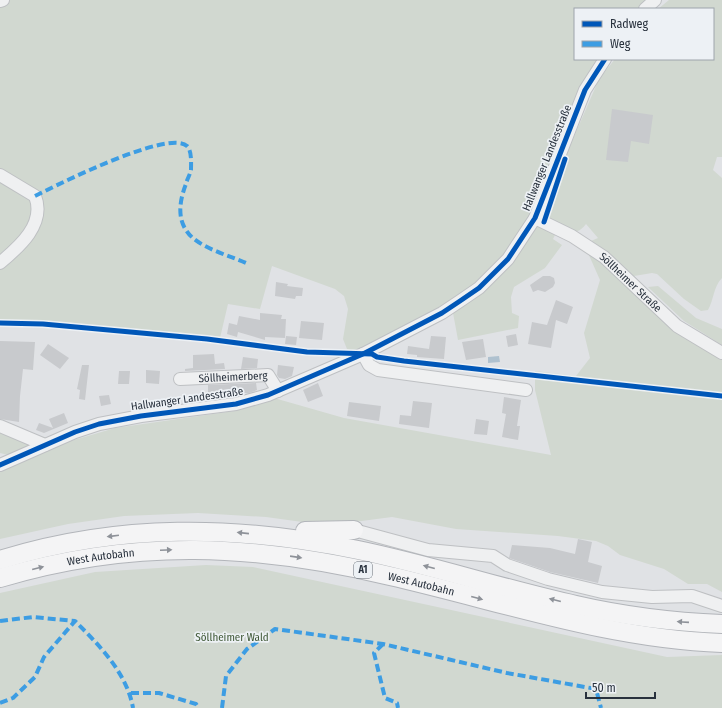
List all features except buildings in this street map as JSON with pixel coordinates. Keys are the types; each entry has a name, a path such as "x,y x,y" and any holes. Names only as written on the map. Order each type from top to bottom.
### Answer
{"highway":[{"path":"281,537 296,530 325,532 354,530"},
{"name":"West Autobahn","path":"0,560 70,543 126,534 163,532 234,532 281,537 358,550 601,610 662,620 722,624"},
{"name":"West Autobahn","path":"0,578 72,560 122,552 194,549 245,551 297,556 345,566 594,627 654,638 722,643"}],"street":[{"path":"646,8 655,0"},
{"name":"Hallwanger Landesstraße","path":"0,465 88,428 115,420 236,404 278,391 363,354 442,313 479,288 508,259 535,218 585,90 604,60"},
{"path":"0,175 35,196 38,209 36,220 28,235 17,248 0,263"},
{"name":"Söllheimer Straße","path":"535,218 572,236 604,257 677,326 722,353"},
{"path":"363,354 370,365 378,370 526,390"},
{"name":"Söllheimerberg","path":"180,380 268,375 278,391"},
{"path":"0,426 45,445"},
{"path":"354,530 428,550 493,556 507,566 548,579 602,592 652,597 692,596 722,606"}],"green space":[{"path":"0,0 648,0 640,8 574,8 574,60 598,60 576,100 561,135 573,139 599,79 614,60 714,60 714,8 659,8 669,0 722,0 722,157 717,157 713,170 722,178 722,278 715,289 708,310 701,311 684,299 657,274 652,273 634,276 682,323 722,348 722,592 707,584 688,584 664,569 620,555 608,546 596,541 558,536 456,529 392,517 354,522 317,524 266,517 198,513 124,516 68,524 0,539 0,471 64,443 115,428 234,411 274,398 344,418 551,455 535,390 535,371 576,376 590,358 584,333 600,280 588,253 591,241 598,238 586,224 583,228 576,232 556,233 553,239 562,245 545,268 514,287 511,297 512,313 519,316 518,328 458,340 451,302 360,350 353,351 347,349 343,339 348,309 344,296 335,289 272,266 260,309 228,304 220,338 0,321"},
{"path":"658,286 696,318 722,329 722,345 684,321 648,287"},
{"path":"0,430 32,444 8,455 0,453"},
{"name":"Söllheimer Wald","path":"206,565 253,567 667,657 722,655 722,708 0,708 0,593 95,572"}],"water":[{"path":"499,356 500,362 488,363 488,357"}],"marked path":[{"path":"35,196 112,160 136,151 158,145 176,143 187,146 189,148 191,170 180,208 183,225 191,236 205,246 246,263"},
{"path":"0,621 33,617 75,621"},
{"path":"0,703 13,698 35,677 44,657 75,621 111,660 125,683 133,708"},
{"path":"222,708 226,676 247,649 275,629 383,644 507,673 596,689 601,708"},
{"path":"383,644 374,653 385,698 397,703 398,708"},
{"path":"131,693 159,693 196,704 199,708"}],"cycle path":[{"path":"0,465 75,432 99,424 141,416 236,404 268,395 363,354 442,313 460,301 479,288 508,259 535,218 585,90 604,60"},
{"path":"544,222 565,159"},
{"path":"0,323 43,324 207,339 307,352 372,354 377,357 404,361 722,396"}]}
